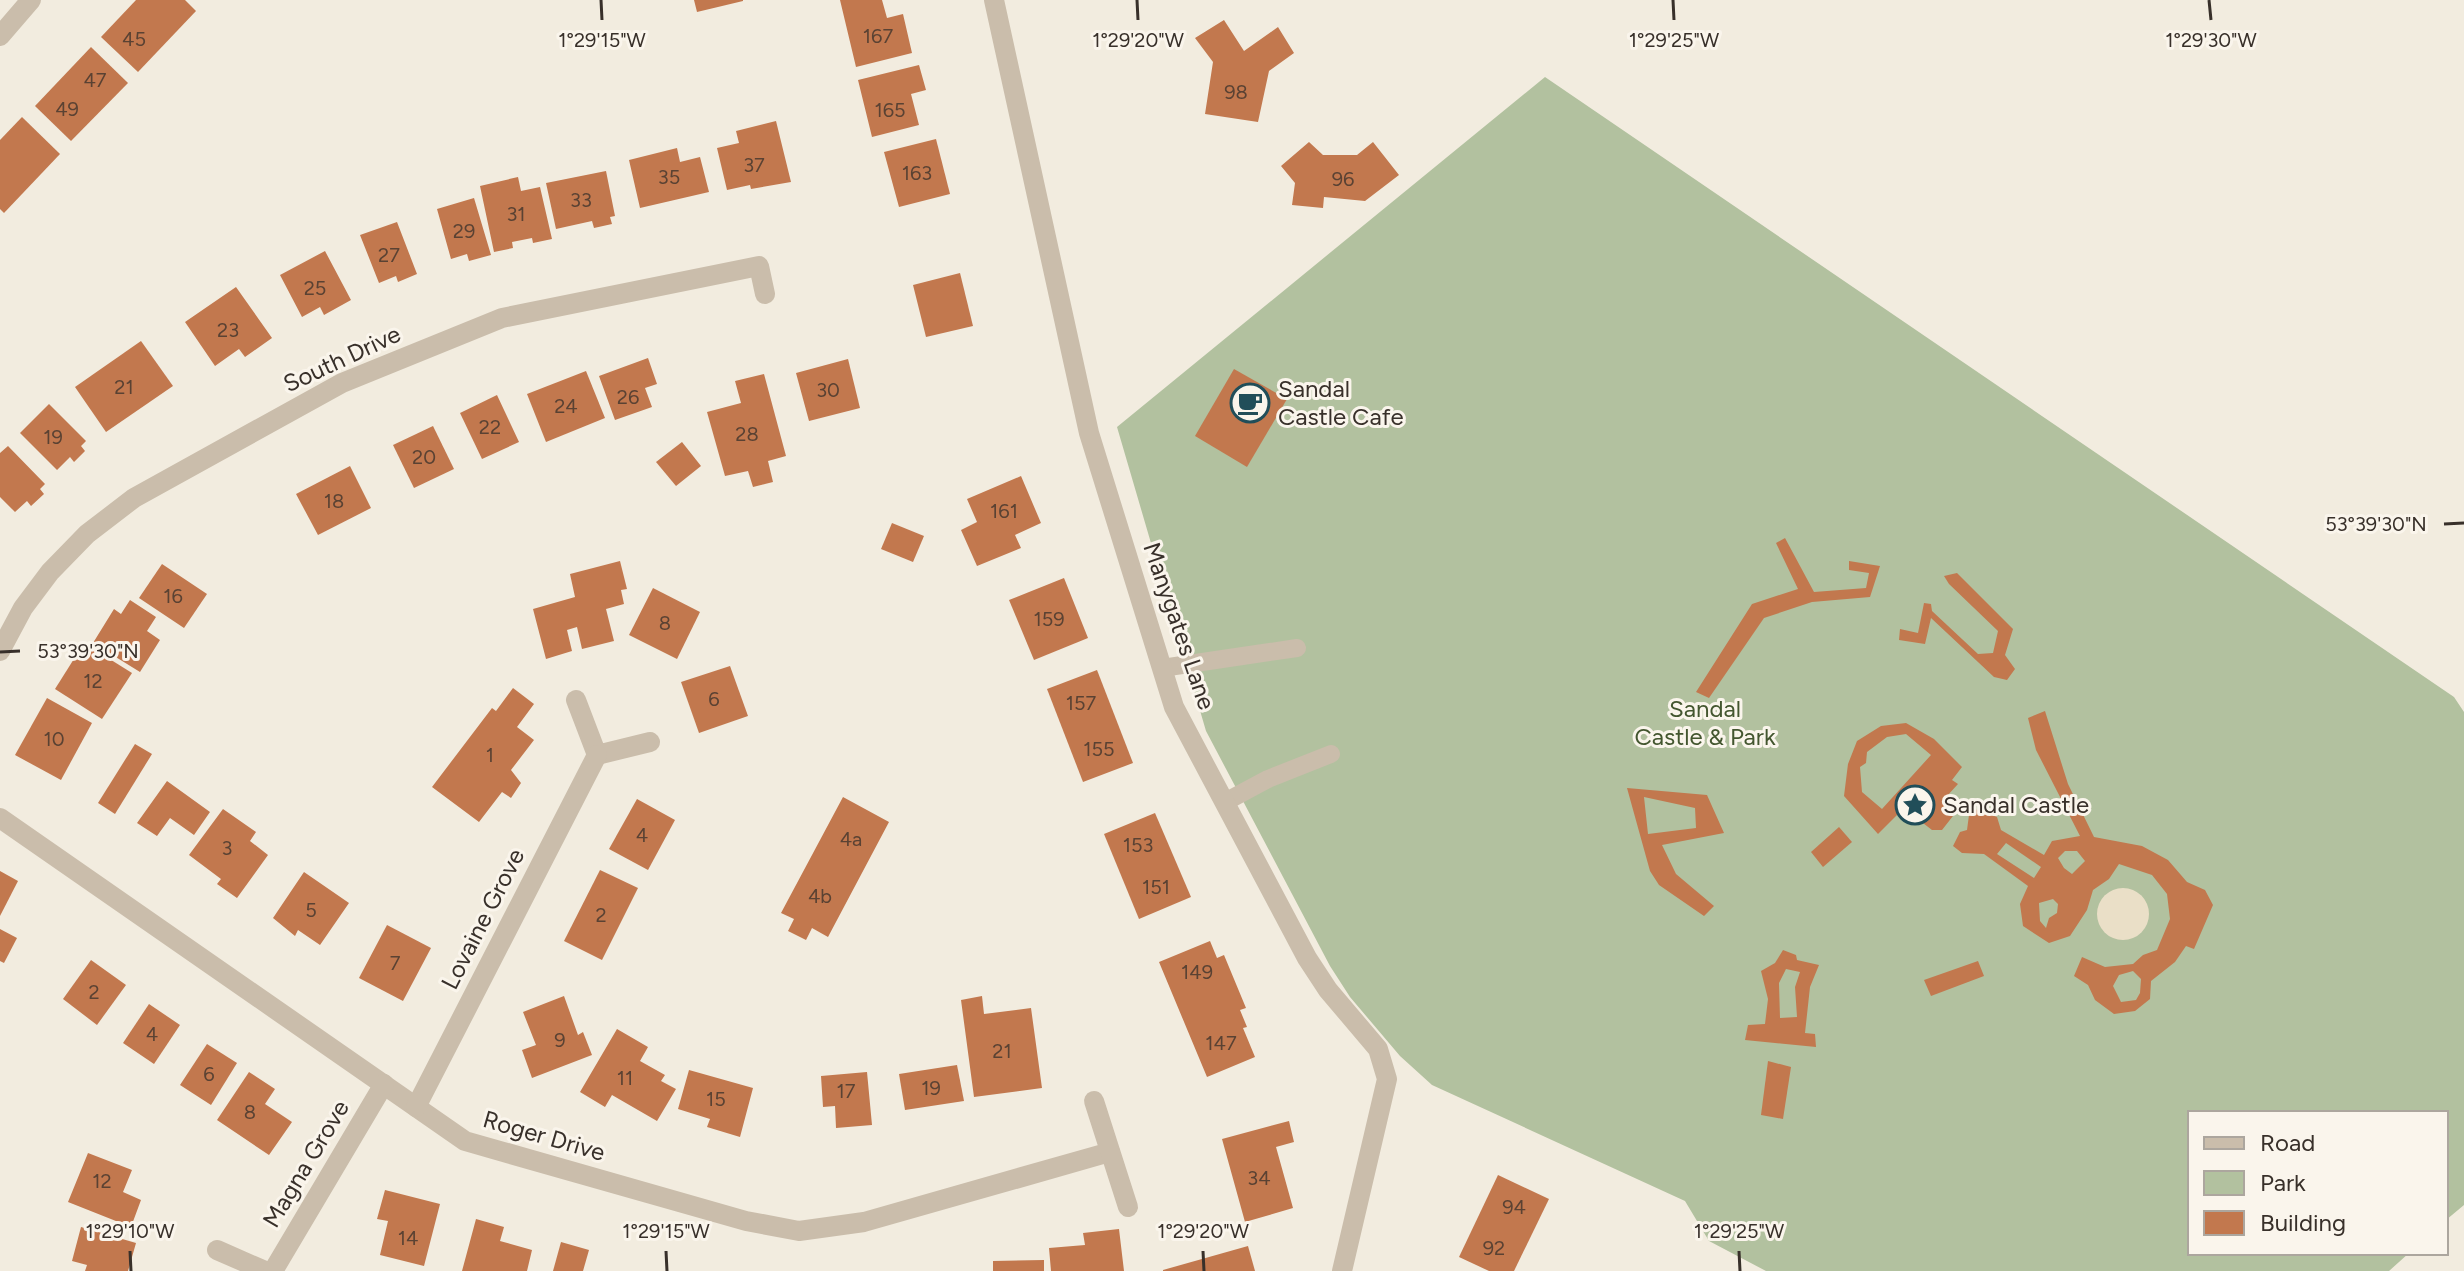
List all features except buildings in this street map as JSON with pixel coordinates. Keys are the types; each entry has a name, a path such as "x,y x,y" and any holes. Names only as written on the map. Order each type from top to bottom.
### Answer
{"street":[{"path":"0,36 31,0"},
{"name":"Manygates Lane","path":"994,0 1089,433 1174,707 1307,958 1328,990 1378,1049 1387,1079 1342,1271"},
{"name":"South Drive","path":"0,651 41,584 87,534 134,498 342,383 502,318 759,266 765,294"},
{"path":"576,700 597,755 650,742"},
{"name":"Lovaine Grove","path":"416,1107 597,755"},
{"name":"Roger Drive","path":"0,818 465,1141 746,1221 799,1231 864,1222 1110,1152"},
{"name":"Magna Grove","path":"273,1271 384,1084"},
{"path":"1094,1101 1128,1207"},
{"path":"217,1250 265,1271"}],"lane":[{"path":"1162,668 1297,648"},
{"path":"1225,802 1268,779 1331,754"}],"green space":[{"name":"Sandal Castle & Park","path":"1545,77 2454,697 2464,712 2464,1205 2448,1218 2448,1111 2188,1111 2188,1255 2407,1255 2389,1271 1766,1271 1709,1241 1685,1201 1432,1085 1400,1056 1350,997 1330,966 1206,731 1117,427"}],"shaded area":[{"path":"2123,888 2141,896 2149,914 2141,932 2123,940 2105,932 2097,914 2105,896"}],"place":[{"name":"Sandal Castle Cafe","path":"1250,403"},
{"name":"Sandal Castle","path":"1915,805"}]}
